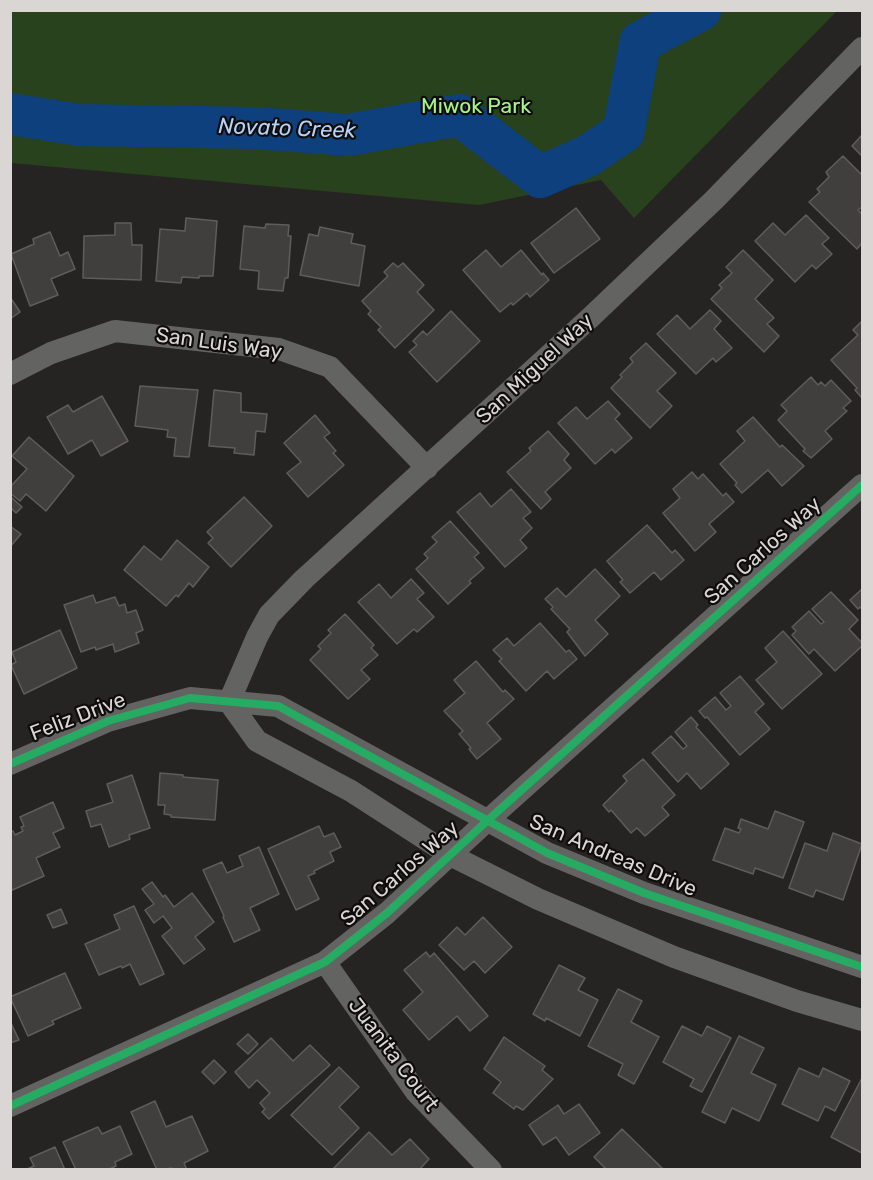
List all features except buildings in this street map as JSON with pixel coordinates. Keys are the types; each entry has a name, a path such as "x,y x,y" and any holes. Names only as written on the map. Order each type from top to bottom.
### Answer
{"street":[{"name":"San Miguel Way","path":"229,702 269,615 340,545 592,316 714,200 862,48"},
{"name":"San Luis Way","path":"10,374 51,353 115,331 279,349 330,367 427,468"},
{"name":"San Carlos Way","path":"10,1106 325,962 387,913 862,485"},
{"name":"Feliz Drive","path":"10,764 108,721 189,698 229,702"},
{"name":"San Andreas Drive","path":"229,702 278,706 547,853 644,893 862,967"},
{"path":"229,702 257,741 351,791 450,855 538,900 623,937 797,1001 862,1020"},
{"name":"Juanita Court","path":"325,962 416,1092 491,1170"}],"green space":[{"name":"Miwok Park","path":"10,11 837,11 634,218 601,180 479,205 11,163"}],"waterway":[{"name":"Novato Creek","path":"10,114 79,125 253,128 348,135 459,115 540,177 587,156 623,132 640,42 700,10"}],"cycle path":[{"path":"10,1106 325,962 387,913 862,485"},
{"path":"10,764 108,721 190,698 278,706 547,853 644,893 862,967"}]}
